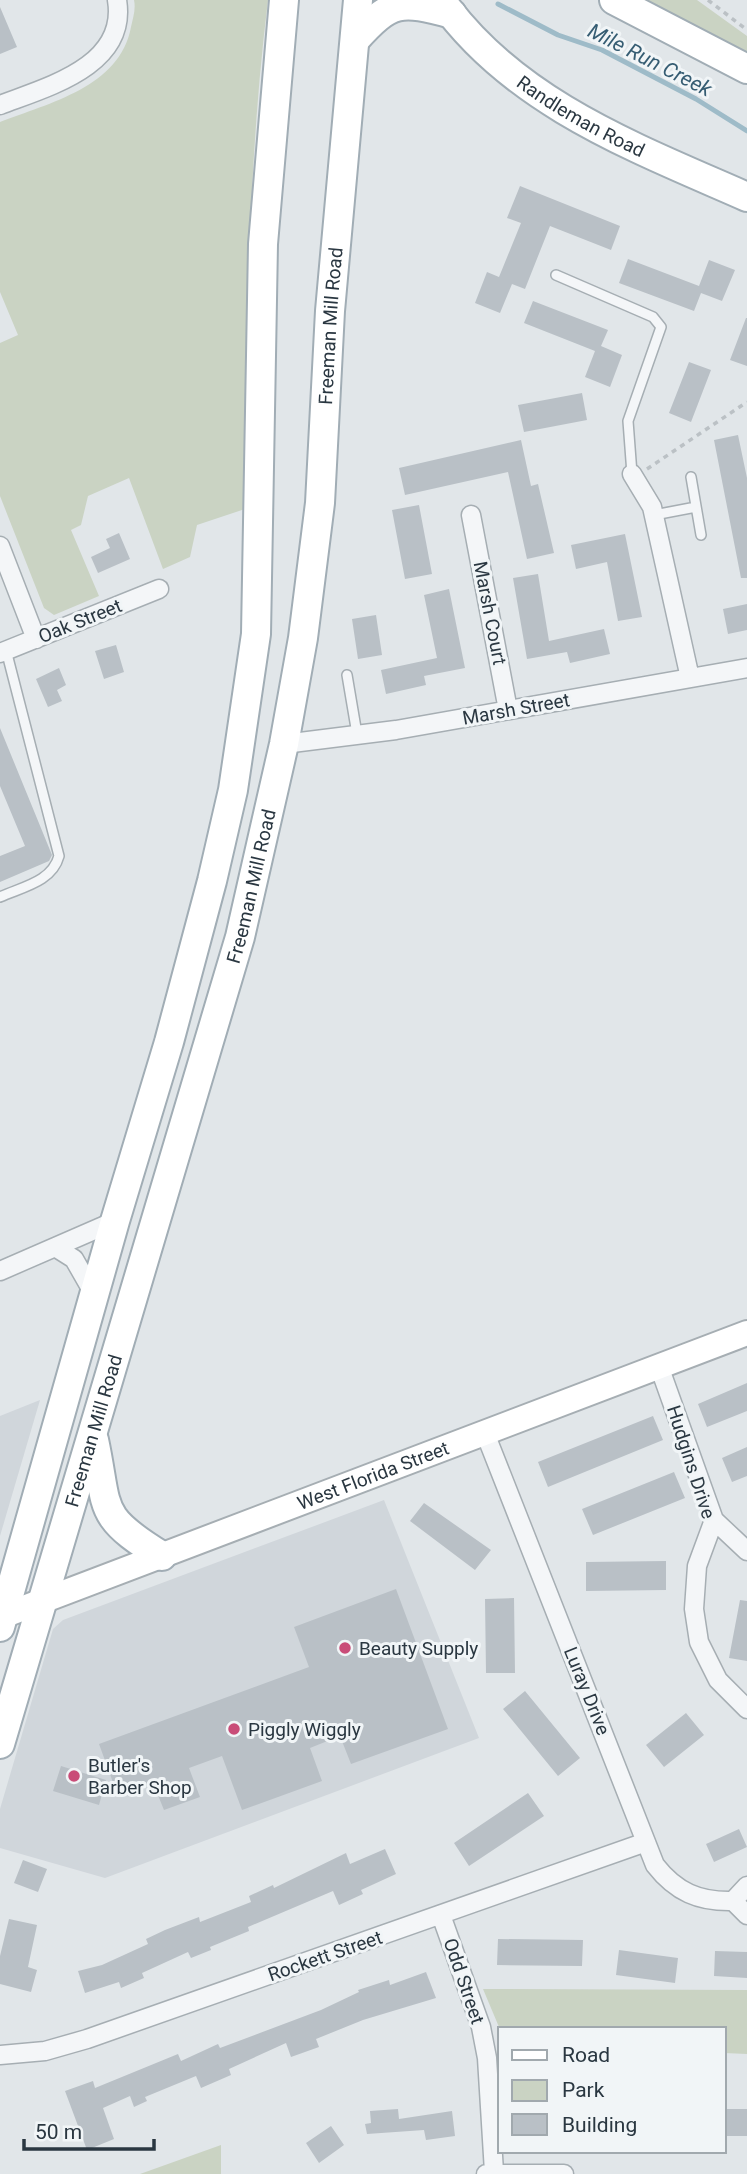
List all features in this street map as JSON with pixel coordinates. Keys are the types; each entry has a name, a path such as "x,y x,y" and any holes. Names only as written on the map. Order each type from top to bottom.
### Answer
{"main road":[{"name":"Freeman Mill Road","path":"1,1620 169,1042 233,790 256,634 263,244 284,0"},
{"name":"Freeman Mill Road","path":"0,1744 240,937 284,744 303,638 320,503 330,311 358,0"},
{"path":"355,40 389,5 405,0 447,7"},
{"path":"614,0 747,69"},
{"name":"Randleman Road","path":"447,7 491,57 545,98 604,134 747,197"},
{"name":"West Florida Street","path":"1,1620 42,1601 747,1333"},
{"path":"93,1432 101,1490 110,1514 125,1534 162,1556"}],"street":[{"path":"0,105 68,79 102,55 114,34 119,12 117,0"},
{"path":"633,476 653,511 690,678"},
{"name":"Marsh Court","path":"471,515 508,710"},
{"path":"0,546 36,639"},
{"name":"Oak Street","path":"3,652 159,589"},
{"name":"Marsh Street","path":"284,744 508,710 747,668"},
{"path":"0,1271 115,1221"},
{"path":"55,1247 74,1259 94,1294"},
{"name":"Hudgins Drive","path":"659,1366 714,1520 697,1566 694,1609 699,1642 718,1680 747,1709"},
{"name":"Luray Drive","path":"485,1433 655,1865 680,1891 700,1899 733,1900"},
{"path":"714,1520 747,1551"},
{"name":"Rockett Street","path":"0,2055 45,2051 87,2039 646,1842"},
{"path":"747,1886 733,1900 747,1915"},
{"name":"Odd Street","path":"441,1915 481,2027 487,2058 490,2173"},
{"path":"490,2173 564,2174"}],"lane":[{"path":"556,275 653,317 662,327 628,421 633,476"},
{"path":"691,477 701,535"},
{"path":"653,511 696,507"},
{"path":"0,897 46,877 56,865 59,856 3,652"},
{"path":"347,675 357,734"}],"path":[{"path":"708,0 747,30"},
{"path":"633,476 747,402"}],"shaded area":[{"path":"40,1400 0,1536 0,1416"},
{"path":"384,1500 479,1738 105,1878 0,1848 0,1809 53,1629 63,1620"}],"green space":[{"path":"134,0 268,0 252,190 245,509 197,525 190,557 163,569 129,478 88,496 81,525 71,530 99,596 54,615 44,608 0,496 0,343 18,335 0,292 0,122 60,99 98,78 113,64 124,48 131,27"},
{"path":"644,0 697,0 747,36 747,53"},
{"path":"483,1989 747,1990 747,2054 726,2053 726,2027 499,2027"},
{"path":"221,2145 221,2174 140,2174"}],"building":[{"path":"0,7 17,47 0,54"},
{"path":"520,186 620,226 611,250 550,226 525,289 512,284 500,313 475,303 487,272 499,277 521,223 507,218"},
{"path":"628,259 699,286 709,260 735,270 722,301 701,293 694,311 619,283"},
{"path":"533,301 608,330 601,346 622,355 610,387 585,377 595,351 524,323"},
{"path":"747,318 747,366 730,360"},
{"path":"689,362 711,370 691,422 669,413"},
{"path":"582,393 587,420 524,432 518,405"},
{"path":"738,435 747,478 747,578 741,578 714,440"},
{"path":"521,440 531,486 538,484 554,553 527,559 508,472 405,495 399,468"},
{"path":"419,505 432,574 405,579 392,510"},
{"path":"119,533 130,559 98,573 91,557 110,548 106,539"},
{"path":"625,534 642,617 618,621 607,562 576,569 571,545"},
{"path":"538,574 549,641 604,629 610,654 570,663 567,652 527,659 513,578"},
{"path":"449,589 465,668 424,676 426,685 386,694 381,670 437,658 424,595"},
{"path":"747,604 747,630 728,634 723,609"},
{"path":"376,615 382,655 358,659 352,619"},
{"path":"116,645 124,672 104,679 95,651"},
{"path":"59,668 66,685 57,690 62,701 48,707 36,679"},
{"path":"0,728 52,855 49,861 0,882 0,856 25,846 0,786"},
{"path":"747,1383 747,1411 707,1427 698,1404"},
{"path":"653,1416 663,1440 548,1487 538,1462"},
{"path":"747,1447 747,1476 732,1482 722,1458"},
{"path":"674,1472 685,1498 593,1535 582,1509"},
{"path":"424,1503 491,1550 475,1570 410,1521"},
{"path":"666,1561 666,1590 586,1591 586,1562"},
{"path":"396,1589 448,1729 351,1764 340,1736 310,1748 322,1781 242,1810 222,1756 189,1768 200,1797 164,1810 153,1783 118,1796 99,1744 309,1667 294,1627"},
{"path":"514,1598 515,1673 486,1673 485,1599"},
{"path":"740,1600 747,1601 747,1661 729,1658"},
{"path":"525,1691 580,1758 558,1776 503,1709"},
{"path":"686,1713 704,1735 664,1767 646,1745"},
{"path":"61,1766 106,1780 99,1805 53,1791"},
{"path":"528,1793 544,1816 469,1866 454,1843"},
{"path":"739,1829 747,1847 714,1862 706,1844"},
{"path":"385,1849 396,1874 361,1890 363,1894 339,1905 333,1891 248,1927 249,1931 210,1947 211,1950 191,1958 188,1952 142,1973 144,1978 121,1988 119,1982 85,1993 78,1971 102,1965 148,1944 146,1939 165,1930 199,1917 200,1922 251,1902 249,1896 273,1885 274,1888 346,1853 350,1864"},
{"path":"23,1860 47,1869 38,1892 14,1883"},
{"path":"9,1919 37,1925 28,1967 37,1970 31,1992 0,1984 0,1956"},
{"path":"498,1939 583,1940 582,1966 497,1965"},
{"path":"619,1950 678,1958 675,1983 616,1975"},
{"path":"715,1951 747,1952 747,1978 714,1976"},
{"path":"426,1972 436,1998 363,2020 316,2039 319,2047 291,2057 286,2043 229,2069 231,2075 201,2088 196,2076 145,2097 147,2101 134,2107 130,2096 103,2108 114,2139 87,2150 65,2091 93,2081 95,2088 178,2054 181,2061 218,2044 220,2048 321,2010 359,1992 358,1990 389,1980 390,1985"},
{"path":"398,2109 399,2119 452,2111 455,2136 426,2140 424,2130 367,2134 365,2124 371,2123 370,2111"},
{"path":"726,2109 747,2109 747,2136 726,2136"},
{"path":"331,2126 344,2145 319,2163 306,2143"}],"waterway":[{"name":"Mile Run Creek","path":"498,4 558,35 602,50 696,99 747,131"}],"place":[{"name":"Beauty Supply","path":"345,1648"},
{"name":"Piggly Wiggly","path":"234,1729"},
{"name":"Butler's Barber Shop","path":"74,1776"}]}
